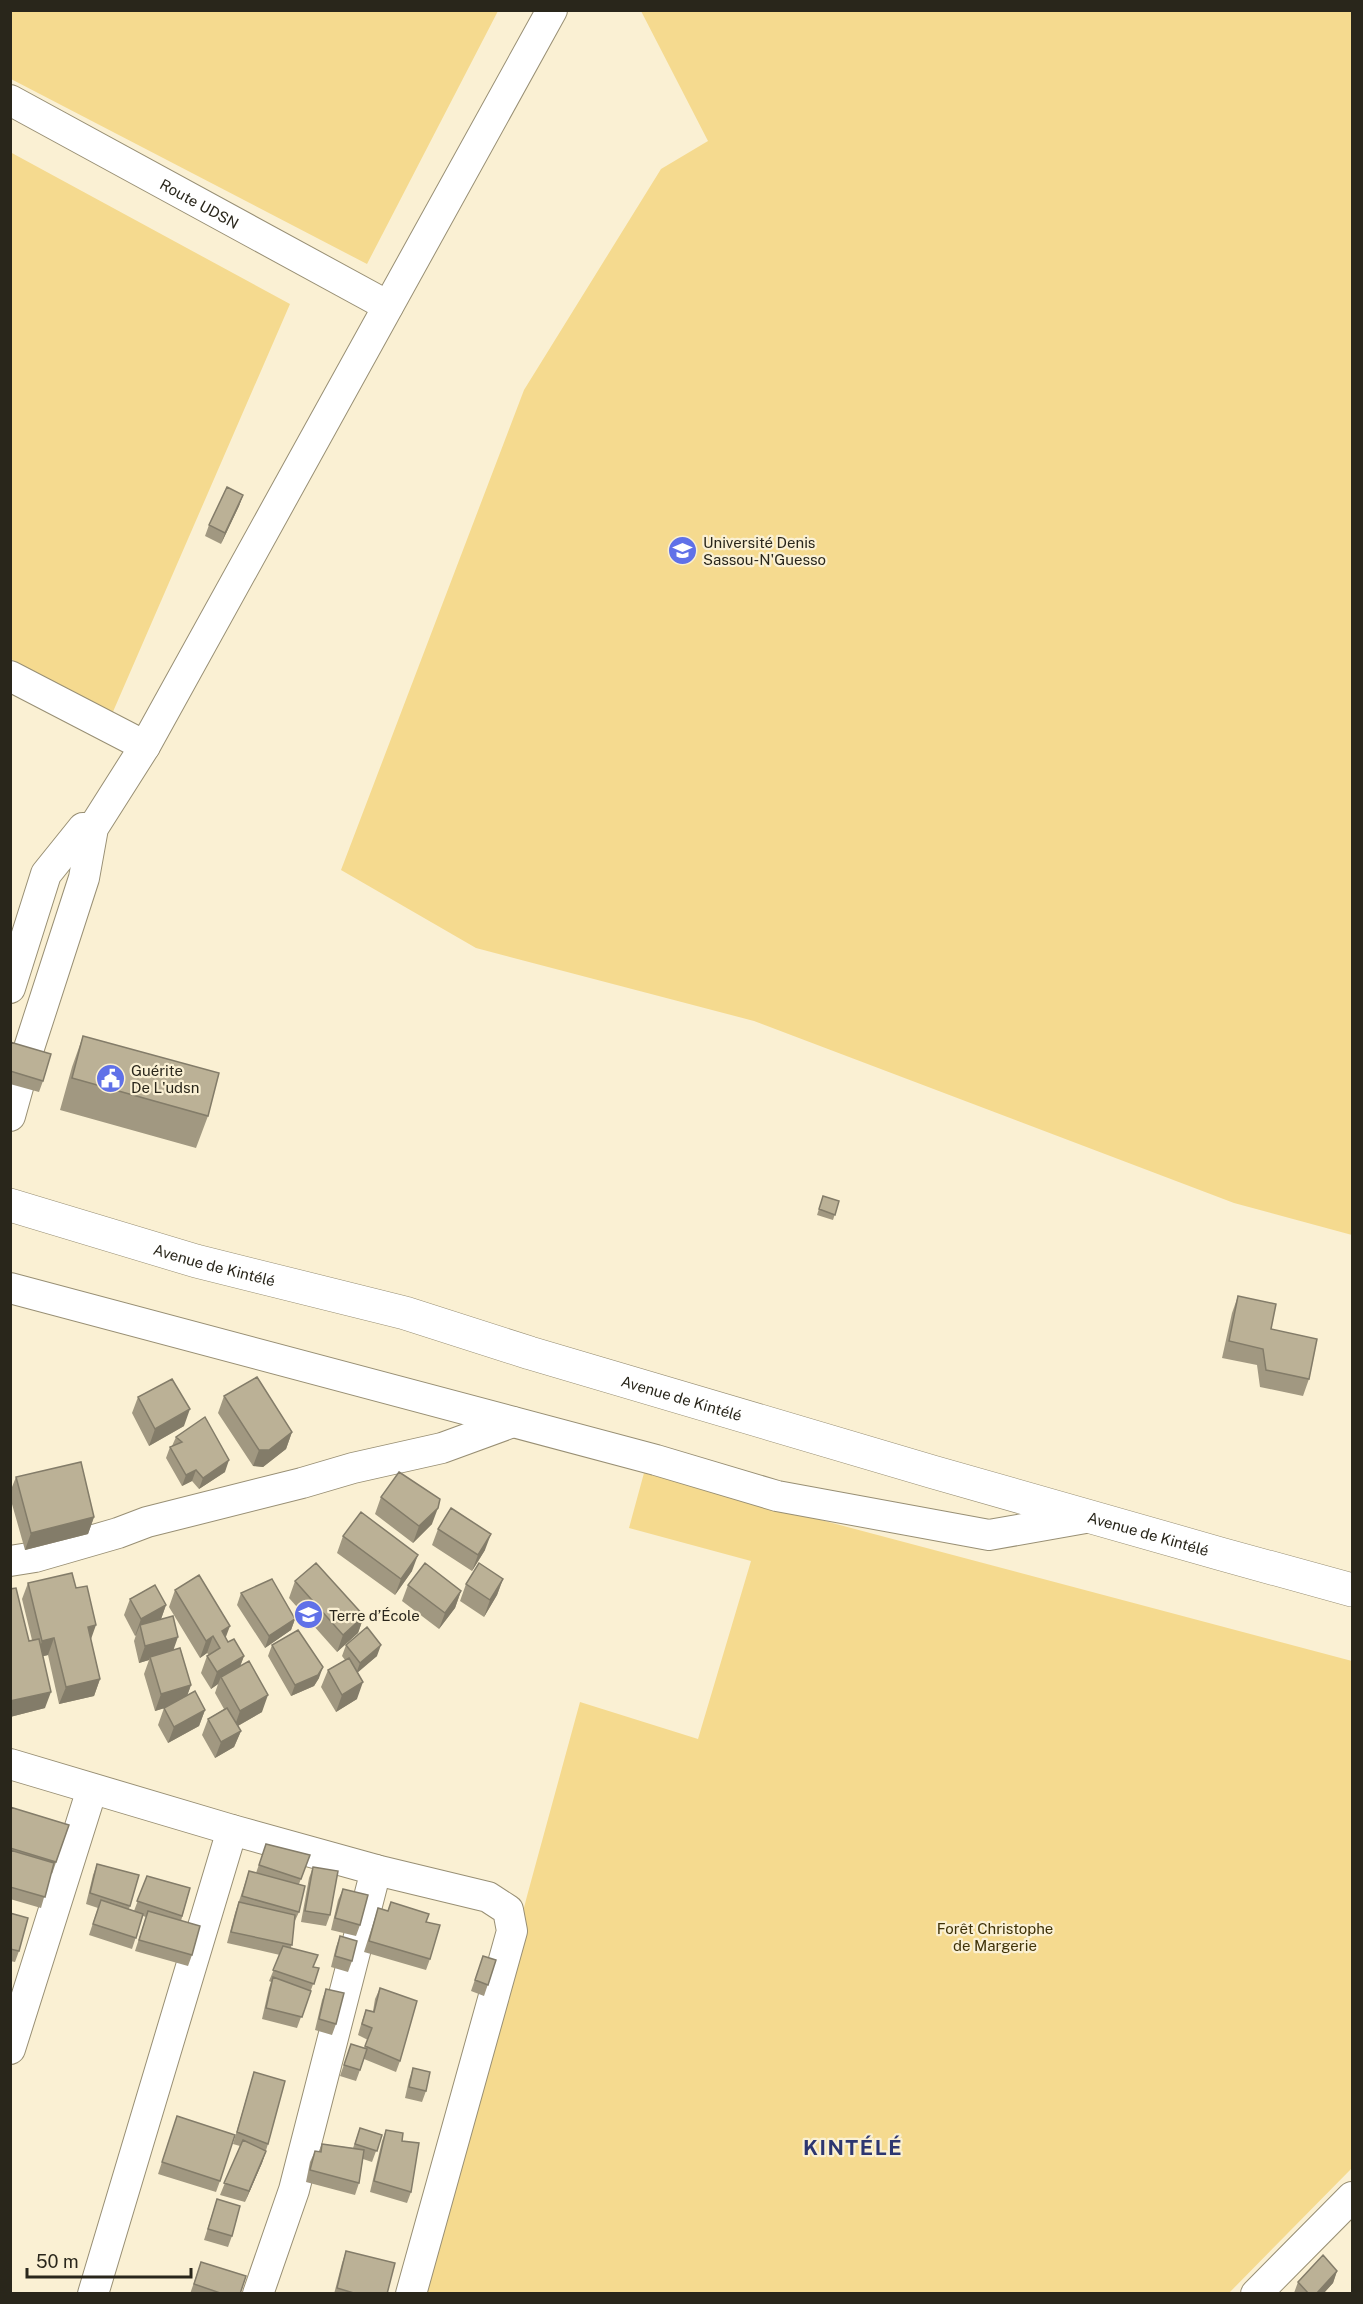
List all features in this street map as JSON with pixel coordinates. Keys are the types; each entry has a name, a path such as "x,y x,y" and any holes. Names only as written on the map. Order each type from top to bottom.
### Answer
{"main road":[{"name":"Avenue de Kintélé","path":"14,1203 196,1261 405,1313 655,1390 1091,1517 1353,1590"}],"street":[{"path":"10,1116 84,878 93,828 145,746 552,10"},
{"name":"Route UDSN","path":"10,100 388,306"},
{"path":"10,676 145,746"},
{"path":"10,988 46,874 83,828 93,828"},
{"path":"10,1288 656,1460 777,1496 989,1535 1091,1517"},
{"path":"10,1561 35,1557 118,1533 147,1522 353,1468 442,1448 513,1422"},
{"path":"10,1764 376,1870 489,1897 508,1910 512,1931 411,2294"},
{"path":"10,2049 92,1789"},
{"path":"93,2294 232,1830"},
{"path":"258,2294 294,2190 376,1870"},
{"path":"1257,2294 1353,2197"}],"green space":[{"path":"10,11 498,11 367,264 11,79"},
{"path":"641,11 1352,11 1352,1235 1234,1203 754,1021 476,948 341,870 524,390 661,169 708,141"},
{"path":"10,152 290,304 112,714 11,659"},
{"name":"Forêt Christophe de Margerie","path":"644,1473 1352,1661 1352,2168 1229,2293 426,2294 527,1896 580,1702 698,1739 751,1561 629,1528"}],"building":[{"path":"227,487 243,495 225,533 209,525"},
{"path":"83,1036 219,1073 208,1116 72,1078"},
{"path":"10,1042 51,1054 43,1081 10,1071"},
{"path":"823,1196 839,1201 835,1215 819,1209"},
{"path":"1238,1296 1276,1304 1271,1329 1317,1339 1309,1379 1266,1370 1263,1349 1229,1341"},
{"path":"257,1377 292,1432 269,1450 259,1450 224,1396"},
{"path":"172,1379 190,1409 155,1429 138,1397"},
{"path":"205,1417 229,1460 203,1478 196,1470 186,1475 170,1447 182,1442 176,1437"},
{"path":"81,1462 94,1517 31,1533 16,1477"},
{"path":"399,1472 440,1499 438,1508 419,1526 381,1497"},
{"path":"451,1508 491,1534 478,1555 438,1529"},
{"path":"361,1512 418,1555 401,1579 343,1536"},
{"path":"316,1563 364,1616 343,1635 295,1581"},
{"path":"425,1563 461,1591 445,1613 408,1585"},
{"path":"479,1563 503,1579 490,1600 466,1584"},
{"path":"72,1573 76,1588 87,1586 96,1625 88,1627 100,1679 66,1687 54,1638 42,1641 28,1583"},
{"path":"199,1575 230,1626 222,1631 228,1642 234,1639 244,1656 217,1672 207,1656 220,1648 213,1636 206,1641 175,1590"},
{"path":"272,1579 295,1619 269,1636 241,1593"},
{"path":"155,1585 166,1605 141,1619 130,1599"},
{"path":"16,1588 29,1641 39,1639 51,1692 10,1701 10,1589"},
{"path":"173,1616 178,1637 145,1646 140,1625"},
{"path":"367,1627 381,1645 360,1663 346,1645"},
{"path":"298,1630 323,1667 318,1675 295,1685 272,1645"},
{"path":"180,1648 191,1685 161,1694 150,1657"},
{"path":"349,1658 363,1682 342,1695 328,1670"},
{"path":"249,1661 268,1695 240,1711 221,1677"},
{"path":"195,1691 205,1710 174,1727 164,1708"},
{"path":"227,1708 241,1731 221,1742 208,1719"},
{"path":"10,1807 69,1825 56,1862 10,1848"},
{"path":"266,1844 310,1855 301,1879 259,1865"},
{"path":"10,1850 54,1863 45,1897 10,1887"},
{"path":"97,1864 139,1875 130,1906 90,1893"},
{"path":"313,1867 338,1871 330,1915 305,1911"},
{"path":"249,1871 305,1886 299,1912 242,1896"},
{"path":"147,1876 190,1888 182,1916 137,1901"},
{"path":"343,1889 368,1895 360,1925 335,1918"},
{"path":"101,1900 143,1914 136,1938 93,1924"},
{"path":"239,1902 295,1915 292,1945 231,1932"},
{"path":"391,1902 429,1914 426,1922 440,1925 430,1959 369,1941 378,1908 388,1911"},
{"path":"148,1911 200,1926 192,1955 139,1940"},
{"path":"10,1913 28,1918 19,1951 10,1949"},
{"path":"340,1936 357,1941 352,1961 335,1956"},
{"path":"283,1946 318,1955 313,1967 319,1968 314,1984 273,1970"},
{"path":"483,1956 496,1960 488,1985 475,1980"},
{"path":"273,1977 311,1991 302,2017 266,2008"},
{"path":"380,1988 417,2001 400,2061 365,2046 372,2028 362,2024 366,2010 374,2012"},
{"path":"326,1989 344,1993 336,2024 319,2019"},
{"path":"351,2044 367,2049 360,2070 344,2065"},
{"path":"413,2068 430,2072 426,2091 409,2087"},
{"path":"254,2072 285,2081 268,2144 237,2132"},
{"path":"177,2116 235,2135 220,2181 162,2162"},
{"path":"360,2128 382,2135 377,2151 355,2144"},
{"path":"386,2130 403,2133 402,2141 419,2143 411,2192 374,2181"},
{"path":"243,2140 266,2151 249,2191 224,2183"},
{"path":"322,2144 364,2150 359,2183 310,2170 315,2151 321,2152"},
{"path":"217,2199 240,2206 232,2236 208,2229"},
{"path":"346,2251 395,2263 387,2294 357,2294 337,2288"},
{"path":"1323,2255 1337,2271 1316,2294 1309,2294 1298,2282"},
{"path":"201,2262 246,2276 240,2294 223,2294 194,2284"}],"place":[{"name":"Université Denis Sassou-N'Guesso","path":"682,551"},
{"name":"Guérite De L'udsn","path":"110,1079"},
{"name":"Terre d’École","path":"308,1615"}],"district":[{"name":"KINTÉLÉ","path":"853,2147"}]}
